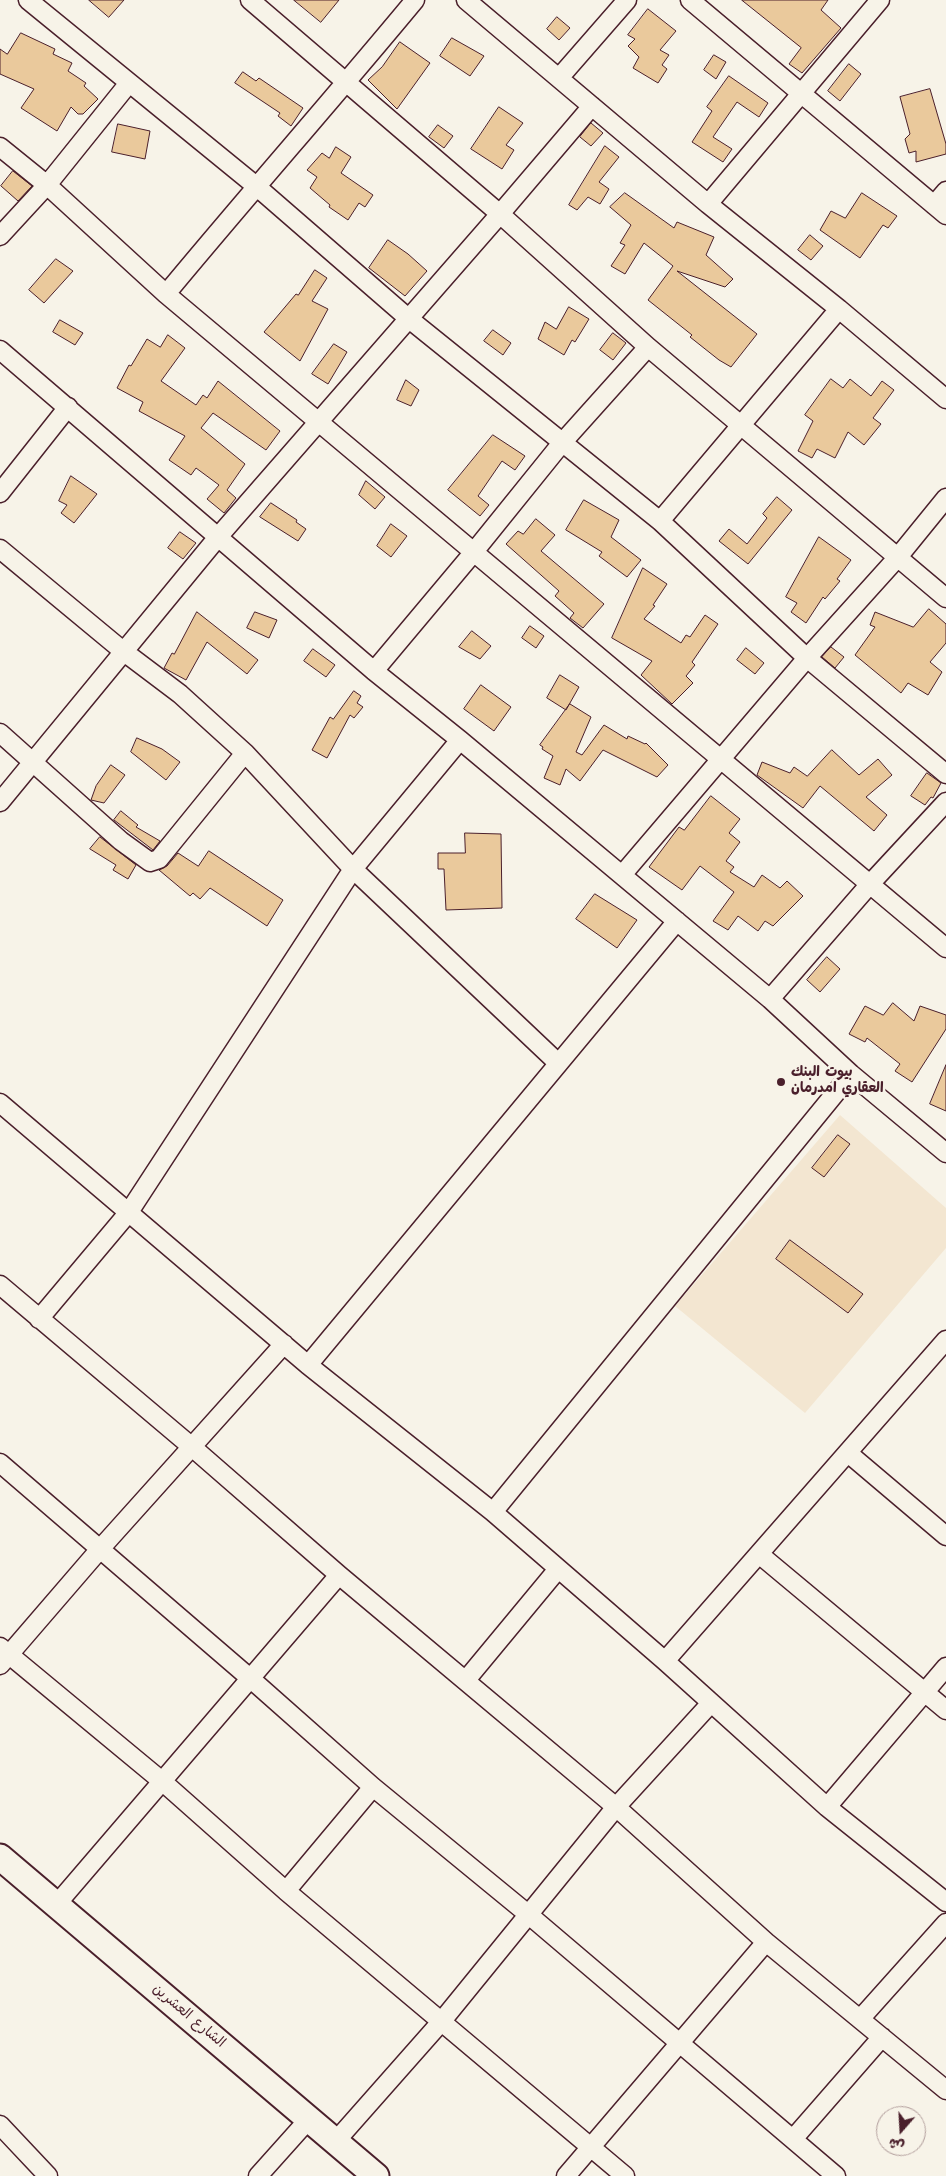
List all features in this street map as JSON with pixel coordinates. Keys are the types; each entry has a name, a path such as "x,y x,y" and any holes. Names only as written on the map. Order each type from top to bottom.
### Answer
{"street":[{"path":"28,0 256,186 408,318 562,444 660,521 807,658 946,774"},
{"path":"250,0 500,214 648,347 946,598"},
{"path":"166,294 256,186 347,83 415,0"},
{"path":"466,0 708,204 839,309 946,399"},
{"path":"559,78 627,0"},
{"path":"690,0 940,210 946,191"},
{"path":"708,204 880,0"},
{"path":"0,236 47,185 129,83"},
{"path":"0,802 218,537 592,106"},
{"path":"0,147 47,185 166,294 473,553 722,758 946,948"},
{"path":"660,521 839,309"},
{"path":"374,671 562,444 648,347"},
{"path":"0,350 374,671 460,740 770,999 851,1074 946,1153"},
{"path":"0,493 68,407"},
{"path":"622,876 807,658 898,557 946,498"},
{"path":"0,549 123,651 180,694 245,753 353,869 558,1064"},
{"path":"0,733 121,841 150,862 160,859 245,753"},
{"path":"39,1319 129,1212 353,869 460,740"},
{"path":"770,999 870,884 946,802"},
{"path":"308,1365 677,921"},
{"path":"494,1512 851,1074"},
{"path":"0,1103 308,1365 494,1512 666,1661 828,1807 946,1902"},
{"path":"0,1285 192,1447 339,1575 616,1807 766,1942 861,2018 946,2090"},
{"path":"284,1344 3,1655 163,1782 286,1891 625,2176"},
{"path":"666,1661 944,1345"},
{"path":"848,1453 946,1536"},
{"path":"0,1463 251,1678 373,1787 529,1914 836,2176"},
{"path":"759,1554 946,1710"},
{"path":"466,1680 558,1569"},
{"path":"56,1905 339,1575"},
{"path":"828,1807 946,1667"},
{"path":"335,2142 441,2022 616,1807 711,1703"},
{"path":"286,1891 373,1787"},
{"name":"الشارع العشرين","path":"0,1857 376,2176"},
{"path":"861,2018 946,1923"},
{"path":"566,2176 766,1942"},
{"path":"793,2139 882,2037"},
{"path":"258,2176 309,2119"},
{"path":"0,2125 48,2176"}],"shaded area":[{"path":"840,1115 946,1208 946,1248 805,1413 675,1306"}],"building":[{"path":"89,0 124,0 109,17"},
{"path":"294,0 339,0 321,22"},
{"path":"742,0 828,0 821,10 841,28 802,73 789,64 801,48"},
{"path":"648,9 676,31 660,50 669,55 662,65 667,69 658,83 633,68 639,57 628,46 635,39 628,35"},
{"path":"557,17 570,28 559,40 547,29"},
{"path":"21,33 55,49 53,54 72,63 68,71 86,83 84,86 98,99 83,114 78,114 71,107 57,131 21,108 34,89 0,74 0,49 7,54"},
{"path":"452,38 484,56 470,76 440,56"},
{"path":"400,42 430,63 397,109 368,80 382,67"},
{"path":"714,55 726,62 716,79 704,70"},
{"path":"849,64 861,74 840,101 828,91"},
{"path":"243,72 256,81 259,78 303,108 291,126 278,116 280,113 235,83"},
{"path":"729,76 768,103 759,117 737,102 713,137 732,149 723,162 692,142 712,111 707,107"},
{"path":"930,89 946,144 946,154 916,162 916,151 909,153 905,139 910,134 900,97"},
{"path":"499,107 523,123 506,145 514,150 502,169 471,149"},
{"path":"591,123 603,133 591,146 580,137"},
{"path":"118,124 150,131 145,159 112,152"},
{"path":"438,125 453,136 444,148 429,137"},
{"path":"605,146 619,157 599,182 609,189 600,204 588,197 577,210 569,205"},
{"path":"336,147 351,157 341,173 373,195 365,207 359,203 348,220 329,207 330,205 310,188 317,177 307,170 322,153 329,158"},
{"path":"13,171 32,186 18,201 1,186"},
{"path":"625,193 674,228 677,222 714,237 706,255 733,279 725,287 677,271 757,334 731,367 690,337 692,335 648,300 673,266 644,243 625,274 611,266 625,245 620,243 631,225 610,207"},
{"path":"862,193 897,216 888,228 883,225 860,258 820,230 831,211 845,218"},
{"path":"810,235 823,246 811,260 798,250"},
{"path":"388,240 427,271 405,296 369,268"},
{"path":"56,259 73,271 44,303 29,290"},
{"path":"315,270 327,278 312,301 328,309 300,361 264,332 296,294 298,295"},
{"path":"569,307 589,319 575,342 572,340 564,355 538,339 545,322 556,329"},
{"path":"60,320 83,333 75,345 53,332"},
{"path":"493,330 511,343 503,355 484,341"},
{"path":"613,333 626,343 613,360 600,350"},
{"path":"168,335 185,348 161,381 196,405 203,395 207,398 218,381 280,431 266,450 213,413 201,428 245,464 227,490 236,498 224,513 207,499 219,485 196,468 191,475 169,460 185,436 139,411 143,402 117,388 129,365 131,366 147,339 160,347"},
{"path":"334,344 347,352 328,384 312,374"},
{"path":"831,379 843,388 850,379 871,396 882,381 894,390 873,418 881,424 864,445 848,432 835,458 817,449 812,458 798,451 813,421 805,415"},
{"path":"406,380 419,390 411,406 397,400"},
{"path":"493,435 525,456 515,470 502,461 478,496 489,505 480,516 448,490"},
{"path":"71,476 97,494 74,523 61,513 67,505 59,501"},
{"path":"366,481 385,497 375,509 359,495"},
{"path":"777,497 792,510 748,564 719,541 729,529 747,544 767,518 763,514"},
{"path":"584,500 619,520 611,537 641,560 627,577 599,556 602,552 566,530"},
{"path":"271,503 297,520 296,522 306,529 298,541 260,517"},
{"path":"536,519 555,535 541,551 604,604 583,628 570,618 574,613 555,596 559,591 506,544 518,531 523,534"},
{"path":"391,524 407,536 391,557 377,546"},
{"path":"180,532 196,543 183,559 168,548"},
{"path":"819,537 851,560 837,579 840,581 825,599 823,597 806,623 791,612 797,603 786,597"},
{"path":"643,568 667,584 653,605 655,606 644,619 681,643 686,635 690,637 705,615 718,624 692,662 695,665 686,676 693,683 672,704 641,675 652,661 612,638"},
{"path":"929,609 946,624 946,643 930,662 942,672 928,695 908,683 901,693 855,655 875,627 870,625 875,612 913,627"},
{"path":"197,612 258,660 247,674 207,642 186,680 164,668 172,653 174,654"},
{"path":"255,612 277,620 269,638 247,628"},
{"path":"530,626 544,636 536,648 522,638"},
{"path":"472,631 491,646 480,659 459,647"},
{"path":"831,647 844,657 835,668 822,657"},
{"path":"746,648 764,663 755,674 737,660"},
{"path":"313,649 335,665 326,677 304,661"},
{"path":"560,675 579,687 566,710 547,698"},
{"path":"481,685 511,707 494,731 464,709"},
{"path":"354,691 361,696 357,703 363,707 354,718 350,715 327,758 312,750 330,717 333,719"},
{"path":"570,704 591,717 576,752 582,755 604,725 627,739 628,736 646,743 668,765 657,777 603,750 580,781 566,769 560,785 544,778 553,756 542,749 543,747 540,745"},
{"path":"137,738 162,749 180,762 166,780 131,752"},
{"path":"832,750 859,775 878,759 892,775 866,797 887,815 874,831 820,786 803,808 757,775 762,762 790,773 794,767 807,776"},
{"path":"111,765 125,775 104,803 91,800 96,786"},
{"path":"927,773 941,783 933,798 931,797 925,805 911,796"},
{"path":"711,796 740,819 729,833 740,842 726,861 734,867 730,872 754,887 762,875 780,888 787,881 803,896 773,926 765,921 758,931 738,916 728,930 713,921 734,892 700,866 682,890 649,867 679,827 684,830"},
{"path":"121,811 138,825 136,827 160,841 153,850 114,820"},
{"path":"465,833 501,834 502,908 446,910 444,869 438,869 438,853 465,853"},
{"path":"100,837 136,865 128,879 113,870 116,865 90,849"},
{"path":"209,851 283,900 267,926 210,888 200,899 193,893 190,896 159,870 167,866 178,853 198,866"},
{"path":"595,894 637,920 617,948 576,919"},
{"path":"827,957 840,969 820,992 807,980"},
{"path":"893,1003 914,1021 920,1006 946,1015 946,1029 912,1082 895,1071 900,1064 867,1038 865,1042 849,1034 865,1006 883,1015"},
{"path":"946,1065 946,1111 930,1104"},
{"path":"838,1135 850,1144 824,1177 812,1168"},
{"path":"790,1240 863,1294 848,1313 776,1259"}],"place":[{"name":"بيوت البنك العقاري امدرمان","path":"781,1082"}]}
